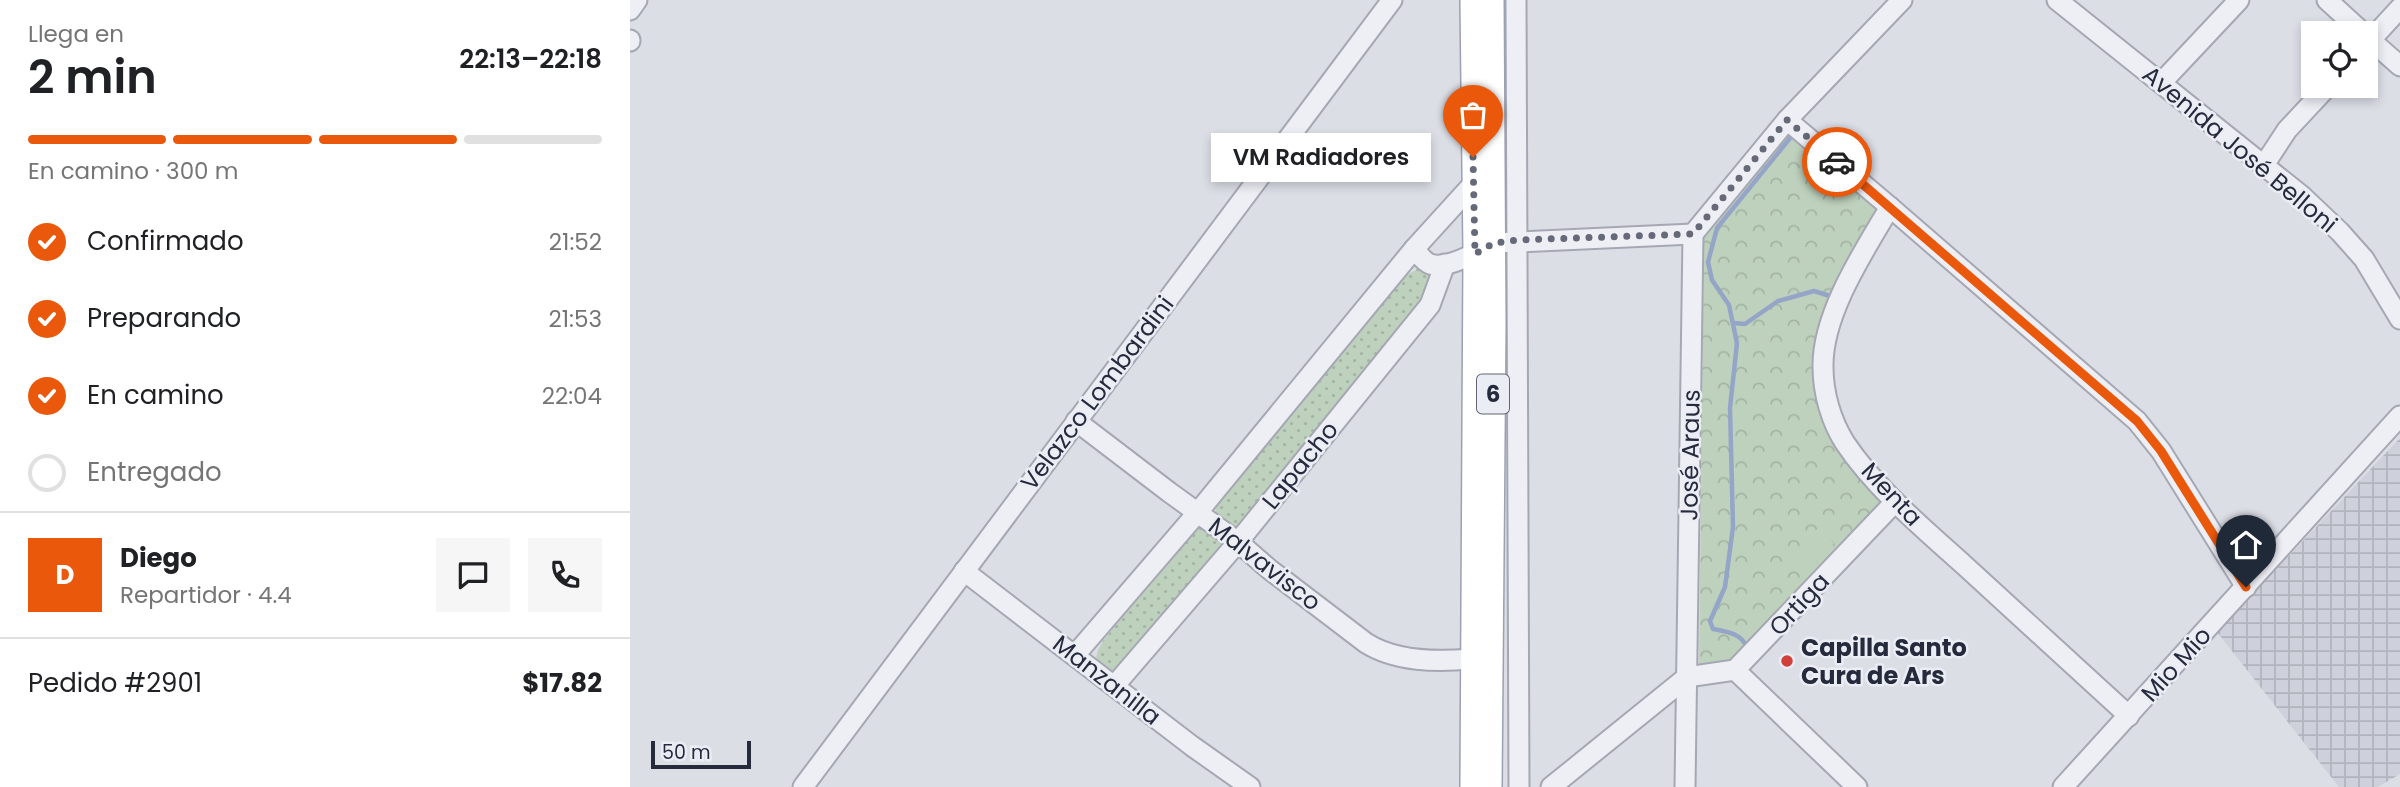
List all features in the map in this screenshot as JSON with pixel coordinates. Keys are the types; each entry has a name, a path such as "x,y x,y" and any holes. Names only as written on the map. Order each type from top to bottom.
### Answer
{"main road":[{"name":"6","path":"1472,0 1474,183 1484,248 1490,787"},
{"name":"6","path":"1472,787 1472,659 1492,0"}],"street":[{"path":"630,10 637,0"},
{"name":"Velazco Lombardini","path":"803,787 1392,0"},
{"path":"1516,0 1518,787"},
{"path":"1414,248 1431,265 1445,264 1484,248 1518,240 1693,234 1787,120 1902,0"},
{"name":"Avenida José Belloni","path":"2057,0 2264,165 2340,232 2375,275 2400,319"},
{"path":"2161,83 2239,0"},
{"path":"2327,0 2348,21"},
{"path":"2378,28 2400,8"},
{"path":"2378,49 2400,66"},
{"path":"2264,165 2287,130 2317,98"},
{"path":"1787,120 2137,421 2161,451 2246,587"},
{"name":"Lapacho","path":"1075,655 1198,512 1414,248 1474,183"},
{"name":"Menta","path":"1890,206 1848,278 1826,339 1823,365 1833,419 1846,443 1895,502 2129,716"},
{"name":"José Araus","path":"1685,787 1693,234"},
{"name":"Lapacho","path":"1115,685 1238,542 1430,305 1445,264"},
{"name":"Mio Mio","path":"2063,787 2400,416"},
{"name":"Malvavisco","path":"1076,421 1380,652 1394,656 1450,661 1472,659"},
{"name":"Ortiga","path":"1735,670 1895,502"},
{"name":"Manzanilla","path":"964,571 1192,746 1250,787"},
{"path":"1551,787 1687,677 1735,670 1857,787"}],"shaded area":[{"path":"2400,438 2400,774 2378,787 2339,787 2217,632"}],"green space":[{"path":"1789,132 1878,207 1838,275 1817,345 1817,390 1827,429 1851,464 1884,502 1732,660 1699,664 1704,238"},
{"path":"1419,268 1430,271 1433,278 1428,299 1237,531 1216,517 1215,503 1405,276"},
{"path":"1200,525 1226,543 1118,677 1097,664 1097,652 1103,641"},
{"path":"1818,528 1834,543 1804,575 1788,559"}],"waterway":[{"path":"1747,647 1737,636 1713,629 1710,621 1725,587 1733,527 1730,408 1737,343 1729,305 1712,280 1708,262 1717,228 1795,132"},
{"path":"1733,323 1745,324 1778,301 1814,291 1833,297"}],"way so far":[{"path":"1473,157 1475,254 1494,243 1518,240 1693,234 1787,120 1837,162"}],"place":[{"name":"VM Radiadores","path":"1473,157"},
{"name":"Capilla Santo Cura de Ars","path":"1787,661"}],"route":[{"path":"1837,162 2137,421 2161,451 2246,587"}]}
